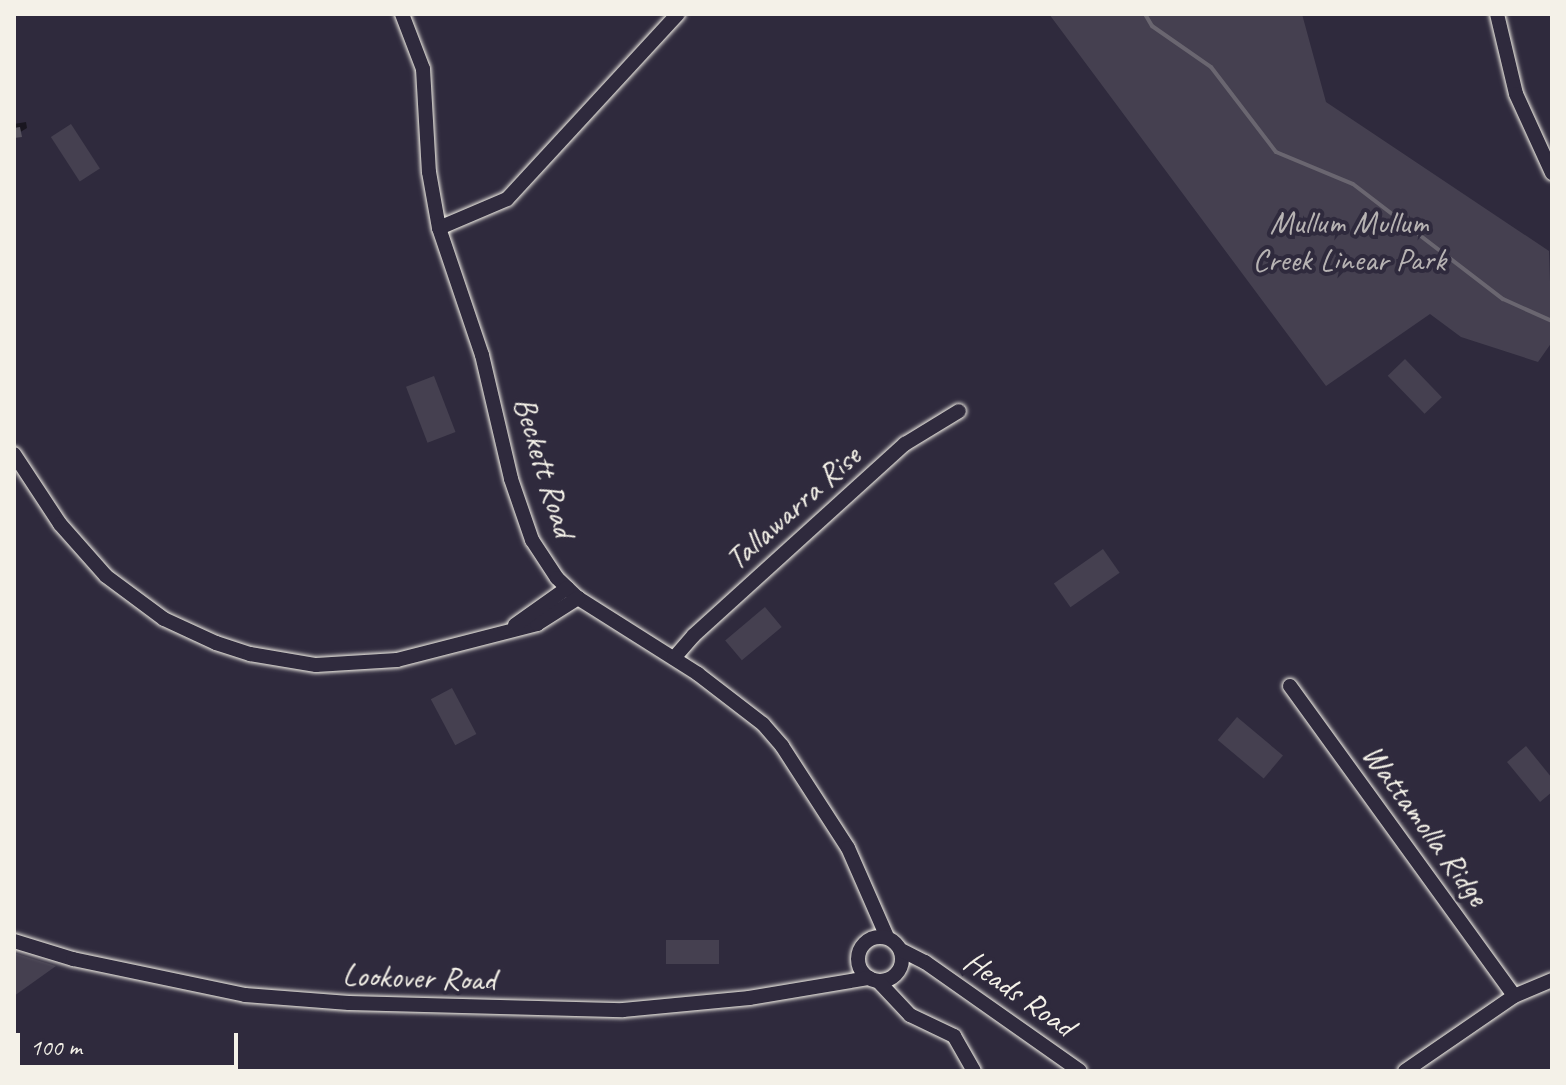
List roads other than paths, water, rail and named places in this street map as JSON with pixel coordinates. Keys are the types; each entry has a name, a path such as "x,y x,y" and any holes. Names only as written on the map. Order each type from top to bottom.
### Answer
{"street":[{"name":"Beckett Road","path":"402,14 423,69 429,172 439,228 482,355 525,525 542,557 572,593 674,658 751,714 782,746 848,848 869,903 887,937"},
{"path":"439,228 499,205 515,193 678,14"},
{"path":"1497,14 1516,94 1545,144 1552,173"},
{"name":"Tallawarra Rise","path":"674,658 694,635 905,444 959,411"},
{"path":"14,454 60,524 106,576 164,619 216,643 285,661 346,665 397,660 548,620 572,593"},
{"name":"Wattamolla Ridge","path":"1290,686 1514,996"},
{"name":"Beckett Road","path":"869,903 870,939"},
{"path":"885,977 901,950 887,937 870,939 860,949 858,963 885,977 902,1008 954,1036 974,1071"},
{"name":"Lookover Road","path":"14,941 125,971 288,1000 543,1011 623,1010 749,998 885,977"},
{"name":"Heads Road","path":"901,950 925,962 1080,1071"},
{"name":"Heads Road","path":"885,977 925,962"},
{"name":"Lookover Road","path":"827,984 858,963"},
{"path":"1405,1071 1514,996 1552,980"}],"waterway":[{"path":"1145,14 1152,26 1211,67 1276,152 1353,184 1503,299 1552,321"}],"park label":[{"name":"Mullum Mullum Creek Linear Park","path":"1349,242"}]}
